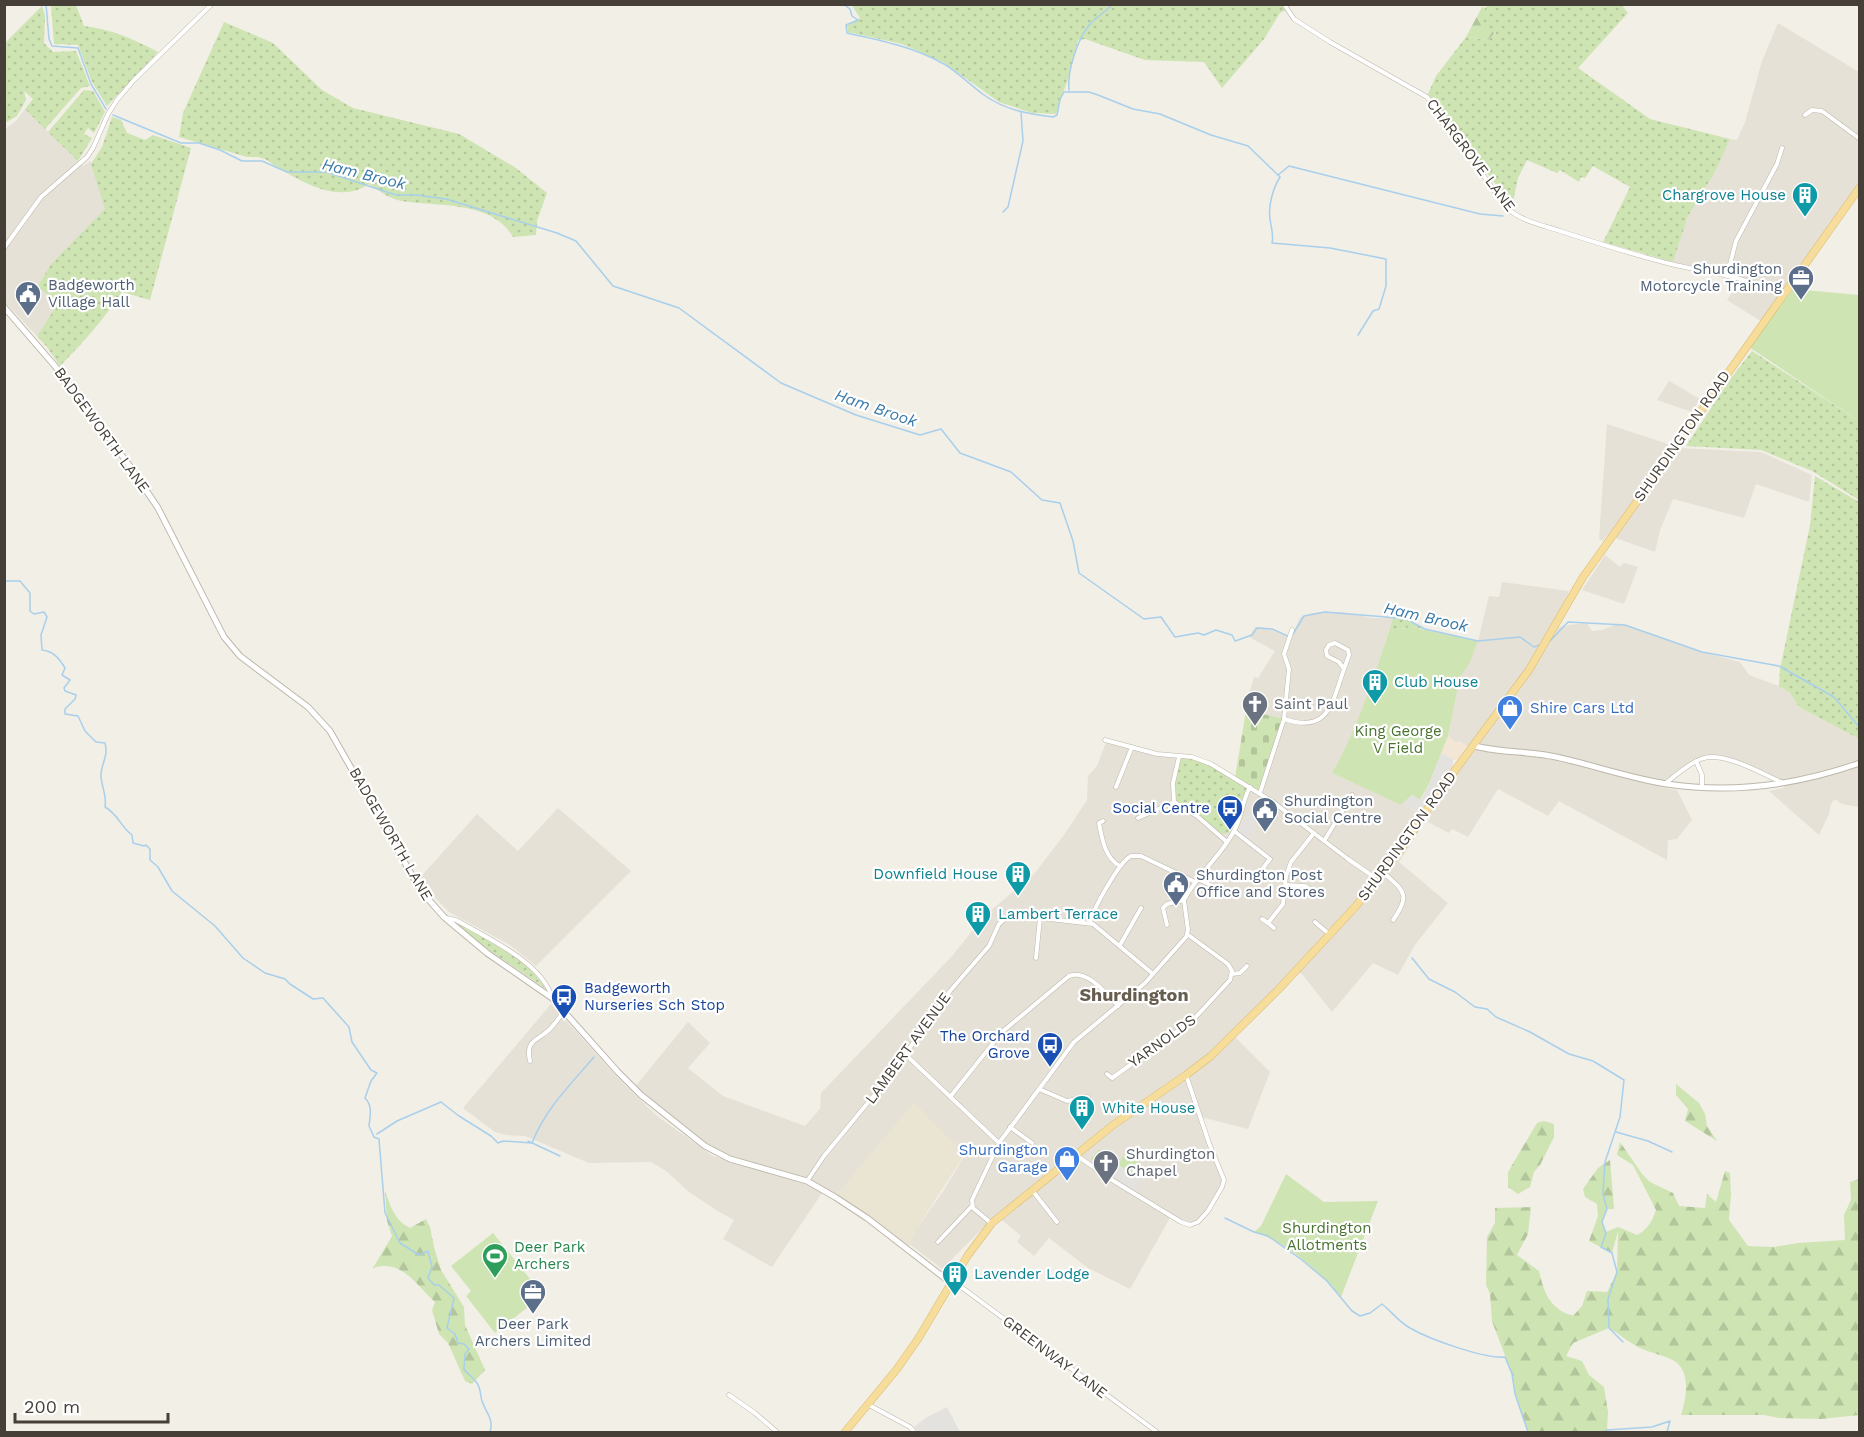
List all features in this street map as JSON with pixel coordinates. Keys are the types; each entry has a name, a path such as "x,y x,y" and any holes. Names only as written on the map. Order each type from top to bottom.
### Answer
{"main road":[{"name":"SHURDINGTON ROAD","path":"845,1432 918,1339 974,1247 992,1223 1113,1125 1186,1075 1229,1039 1330,935 1384,873 1436,796 1529,670 1583,578 1860,187"}],"street":[{"path":"4,248 48,189 87,157 108,114 134,80 212,4"},
{"name":"CHARGROVE LANE","path":"1284,4 1294,19 1359,60 1427,97 1506,207 1514,214 1540,225 1629,252 1727,276 1781,296"},
{"path":"1805,115 1810,110 1819,110 1860,139"},
{"path":"1727,276 1736,241 1777,164 1782,148"},
{"name":"BADGEWORTH LANE","path":"4,307 55,366 159,508 224,637 240,656 308,706 330,731 421,891 444,917 487,953 552,998 641,1095 705,1146 730,1159 807,1181 867,1218 952,1282"},
{"path":"1260,793 1284,719 1289,669 1284,654 1292,630"},
{"path":"1284,719 1304,724 1321,718 1332,705 1349,656 1348,650 1337,644 1329,645 1326,650 1327,656 1339,662 1344,669"},
{"path":"1105,740 1157,754 1192,757 1211,764 1260,793 1378,880"},
{"path":"1475,746 1554,757 1665,783 1702,788 1726,789 1784,783 1860,763"},
{"path":"1116,787 1132,747"},
{"path":"1174,802 1173,783 1179,756"},
{"path":"1665,783 1696,761 1707,757 1718,757 1784,783"},
{"path":"1696,761 1701,772 1702,788"},
{"path":"938,1242 972,1205 973,1198 999,1143 1077,1037 1118,1006 1154,974 1187,934 1184,900 1234,831 1245,795 1250,787"},
{"path":"1324,841 1352,795"},
{"path":"1138,818 1174,802"},
{"path":"1174,802 1197,816 1227,842"},
{"path":"1093,821 1101,822 1104,847 1120,866"},
{"path":"1234,831 1270,859 1260,872"},
{"path":"1268,923 1283,904 1288,868 1291,862 1314,833"},
{"path":"1089,923 1120,866 1128,857 1138,855 1221,890"},
{"path":"1384,873 1400,887 1404,895 1403,906 1393,920"},
{"path":"1286,885 1305,886 1318,895"},
{"path":"1167,925 1163,908 1167,904 1184,900"},
{"path":"1120,945 1141,908"},
{"path":"444,917 456,920 519,958 549,987 552,998"},
{"name":"LAMBERT AVENUE","path":"807,1181 824,1156 878,1092 950,991 990,946 999,924 1010,917 1040,918"},
{"path":"1036,958 1040,918 1089,923 1099,928 1154,974"},
{"path":"1262,919 1274,928"},
{"path":"1315,922 1330,935"},
{"path":"1187,934 1226,963 1232,974"},
{"name":"YARNOLDS","path":"1112,1078 1193,1020 1230,980 1232,974 1240,973 1247,966"},
{"path":"950,1097 1002,1032 1069,976 1078,974 1087,977 1118,1006"},
{"path":"530,1061 528,1051 532,1043 549,1030 565,1011"},
{"path":"905,1054 999,1143"},
{"name":"YARNOLDS","path":"1107,1074 1116,1082"},
{"path":"1076,1155 1181,1222 1190,1225 1198,1222 1208,1211 1224,1180 1186,1075"},
{"path":"1039,1089 1069,1102 1088,1097"},
{"path":"1010,1127 1032,1143"},
{"path":"1032,1190 1058,1222"},
{"path":"972,1205 992,1223"},
{"name":"GREENWAY LANE","path":"952,1282 1157,1432"},
{"path":"729,1395 777,1432"},
{"path":"868,1405 910,1427 914,1432"}],"shaded area":[{"path":"1778,23 1859,72 1859,187 1762,322 1727,300 1742,277 1673,262 1688,216 1716,170 1728,142 1730,139 1737,140 1745,122 1762,61"},
{"path":"25,109 83,166 91,161 106,209 51,264 37,287 59,302 37,336 5,302 4,130 16,121"},
{"path":"1669,381 1700,399 1692,412 1657,400"},
{"path":"1607,424 1680,448 1761,452 1812,475 1809,502 1756,484 1744,518 1673,499 1660,530 1655,552 1607,535 1603,541 1599,539"},
{"path":"1605,555 1620,567 1624,563 1638,567 1624,604 1582,590"},
{"path":"1502,582 1569,591 1553,637 1559,627 1570,625 1587,623 1592,631 1617,624 1625,625 1702,652 1740,662 1749,675 1779,686 1790,693 1799,707 1859,739 1859,807 1842,804 1835,799 1819,835 1769,791 1784,788 1784,783 1718,757 1703,758 1665,783 1665,788 1677,790 1692,820 1677,839 1668,840 1667,860 1559,801 1548,816 1498,789 1468,837 1452,829 1449,833 1428,822 1430,818 1424,815 1474,746 1467,746 1459,741 1456,743 1448,736 1460,677 1478,641 1489,596 1499,597"},
{"path":"1341,612 1372,618 1393,618 1366,701 1346,750 1332,773 1424,815 1420,830 1399,862 1448,903 1415,945 1398,975 1373,963 1332,1012 1302,974 1294,969 1230,1032 1270,1072 1248,1129 1201,1117 1224,1182 1208,1211 1192,1225 1171,1216 1130,1289 1088,1268 1049,1238 1034,1256 1017,1242 1021,1236 996,1215 942,1269 907,1242 944,1190 966,1153 946,1138 914,1103 835,1197 807,1181 730,1159 705,1146 634,1088 688,1022 710,1043 688,1068 723,1096 805,1126 820,1109 821,1093 953,955 983,917 1034,874 1087,800 1088,776 1097,766 1107,740 1179,757 1260,792 1284,720 1262,714 1264,702 1248,698 1254,677 1258,678 1275,651 1249,637 1255,627 1263,627 1291,638 1300,617 1312,613"},
{"path":"1448,736 1456,743 1459,741 1467,746 1458,760 1453,760 1451,763 1453,766 1431,797 1429,784"},
{"path":"1441,753 1453,759 1453,766 1421,813 1401,805 1412,795 1421,800"},
{"path":"1258,801 1269,809 1248,839 1239,832 1245,818"},
{"path":"558,808 631,871 536,966 510,945 449,912 418,880 477,814 518,851"},
{"path":"551,1004 622,1082 657,1116 713,1156 805,1184 822,1193 772,1267 723,1239 734,1220 689,1192 666,1171 651,1162 589,1163 525,1136 495,1132 463,1108"},
{"path":"914,1102 965,1154 920,1223 907,1250 835,1197"},
{"path":"1116,1163 1134,1176 1140,1168 1148,1174 1135,1192 1109,1173"},
{"path":"947,1407 960,1432 918,1432 914,1427 927,1417"}],"green space":[{"path":"851,4 1281,4 1286,10 1280,13 1264,39 1222,88 1204,62 1145,60 1085,39 1078,40 1056,114 1032,113 999,102 943,62 902,44 848,32 847,26 860,18"},
{"path":"51,5 76,5 84,26 122,35 158,52 107,106 92,82 78,45 54,44"},
{"path":"1488,5 1625,5 1623,7 1628,13 1578,68 1650,119 1730,139 1716,170 1688,216 1673,262 1603,242 1630,187 1593,166 1585,178 1581,177 1579,182 1560,170 1557,173 1527,160 1518,178 1512,206 1428,94 1436,76 1466,37 1488,40 1496,33 1482,25 1485,8"},
{"path":"42,6 45,15 44,43 53,52 76,51 90,86 81,88 45,129 25,109 33,99 24,91 26,100 17,116 5,123 5,43"},
{"path":"1482,7 1485,8 1483,25 1496,32 1488,40 1466,37"},
{"path":"224,22 273,43 322,90 353,108 459,134 516,168 547,193 537,221 536,235 513,237 504,225 478,211 463,207 397,200 369,184 356,190 329,191 288,174 265,159 247,157 179,137 183,113"},
{"path":"84,90 93,91 105,112 94,133 88,128 84,134 92,138 78,161 48,132"},
{"path":"112,117 121,120 127,133 145,140 153,135 191,148 150,300 122,292 93,330 60,366 37,336 59,302 37,287 51,264 105,209 91,164 102,147"},
{"path":"1793,289 1859,295 1859,421 1749,347"},
{"path":"1752,351 1859,421 1859,500 1812,471 1761,450 1686,446 1731,378"},
{"path":"1815,476 1859,502 1859,739 1799,707 1790,693 1779,686 1780,669 1810,525"},
{"path":"1393,618 1408,620 1425,629 1412,627 1389,631"},
{"name":"King George V Field","path":"1412,627 1478,641 1469,664 1460,677 1448,736 1429,784 1420,800 1412,795 1401,805 1332,773 1357,721 1389,631"},
{"path":"1248,698 1265,702 1262,714 1284,719 1260,793 1235,778"},
{"path":"1179,757 1207,763 1250,787 1234,831 1216,833 1209,825 1177,804 1173,783"},
{"path":"455,922 517,959 538,977 545,988 476,941"},
{"path":"1676,1084 1699,1103 1705,1114 1707,1126 1717,1141 1685,1121 1688,1109 1676,1095"},
{"path":"1544,1121 1554,1124 1554,1137 1534,1172 1530,1187 1518,1194 1508,1187 1508,1172 1537,1123"},
{"path":"1620,1142 1642,1174 1650,1182 1673,1193 1679,1206 1705,1208 1707,1194 1716,1202 1725,1171 1730,1173 1729,1220 1748,1246 1774,1247 1845,1240 1844,1215 1851,1200 1850,1182 1859,1179 1859,1415 1821,1419 1779,1418 1764,1415 1681,1415 1686,1387 1681,1367 1673,1360 1636,1346 1609,1328 1573,1343 1566,1356 1582,1361 1589,1375 1604,1387 1608,1412 1607,1430 1600,1432 1528,1432 1515,1394 1512,1374 1492,1321 1490,1294 1486,1285 1487,1237 1495,1223 1495,1208 1531,1207 1528,1234 1517,1255 1539,1271 1543,1286 1553,1304 1573,1316 1582,1306 1587,1291 1607,1292 1617,1272 1618,1231 1612,1253 1589,1241 1598,1216 1597,1204 1585,1197 1583,1189 1598,1168 1610,1160 1614,1209 1607,1209 1602,1222 1606,1232 1618,1227 1637,1235 1649,1225 1656,1210 1633,1165 1617,1155"},
{"path":"1099,1149 1103,1153 1106,1150 1120,1161 1127,1151 1142,1165 1134,1176 1116,1163 1110,1171 1091,1159"},
{"name":"Shurdington Allotments","path":"1286,1174 1324,1202 1378,1201 1341,1297 1301,1258 1278,1243 1254,1232 1261,1226"},
{"path":"385,1191 394,1212 405,1225 410,1228 426,1219 430,1227 441,1270 464,1307 465,1325 485,1370 472,1384 465,1381 448,1343 439,1334 432,1310 435,1302 400,1270 383,1266 373,1268 392,1236 387,1221"},
{"name":"Deer Park Archers","path":"493,1233 543,1295 495,1333 466,1296 471,1291 451,1266"}],"waterway":[{"name":"Ham Brook","path":"46,4 49,39 52,46 78,48 91,84 106,109"},
{"path":"843,4 858,20 846,25 847,33 897,45 933,58 954,71 984,95 1008,108 1053,117 1057,115 1064,92 1089,92 1133,109 1160,114 1211,135 1248,146 1278,175 1289,166 1480,214 1503,216"},
{"path":"1069,90 1072,64 1086,29 1113,4"},
{"path":"1003,212 1008,207 1023,141 1021,112"},
{"name":"Ham Brook","path":"113,115 181,143 199,143 242,161 262,161 287,172 326,172 396,195 446,199 576,241 613,286 679,308 781,383 856,415 920,435 941,429 960,453 1011,472 1042,500 1060,503 1073,541 1079,573 1144,619 1161,617 1175,637 1198,633 1204,635 1216,630 1232,635 1235,641 1252,635 1257,628 1272,629 1290,637"},
{"path":"1278,175 1280,177 1270,203 1272,243 1330,248 1386,259 1386,286 1379,309 1373,311 1358,335"},
{"path":"4,581 20,581 30,593 30,611 34,614 44,612 47,617 41,635 42,650 53,653 60,661 65,668 62,675 70,680 64,688 65,691 76,695 65,709 65,714 78,716 85,731 96,742 105,743 106,753 101,777 105,807 132,835 133,843 146,845 150,849 150,860 158,867 172,891 215,926 243,958 265,973 285,979 313,999 323,998 349,1027 352,1042 371,1070 377,1073 371,1081 365,1098 370,1108 369,1126 374,1137 379,1139 385,1213 400,1243 419,1255 428,1251 432,1267 428,1278 434,1285 439,1285 454,1298 447,1328 455,1334 458,1343 464,1344 469,1349 465,1354 464,1369 478,1385 490,1420 490,1432"},
{"name":"Ham Brook","path":"1293,634 1304,616 1325,612 1398,618 1408,620 1425,629 1478,641 1520,637 1534,647 1540,645"},
{"name":"Ham Brook","path":"1550,641 1568,622 1625,625 1702,652 1779,666 1834,697 1860,728"},
{"path":"1412,958 1429,979 1455,992 1475,1007 1487,1009 1496,1017 1530,1032 1569,1054 1593,1061 1624,1080 1620,1117 1605,1162 1603,1194 1607,1209 1602,1222 1606,1233 1601,1247 1612,1253 1617,1272 1608,1299 1609,1328 1623,1342"},
{"path":"377,1134 397,1121 441,1102 498,1143 503,1141 532,1143 551,1108 594,1057"},
{"path":"1616,1132 1648,1141 1672,1152"},
{"path":"528,1141 560,1156"},
{"path":"1225,1218 1268,1236 1302,1260 1327,1281 1352,1311 1360,1316 1370,1313 1382,1304 1406,1326 1430,1337 1471,1352 1505,1357 1528,1432"},
{"path":"1603,1432 1652,1427 1670,1421 1667,1432"}],"place":[{"name":"Chargrove House","path":"1805,218"},
{"name":"Shurdington Motorcycle Training","path":"1801,301"},
{"name":"Badgeworth Village Hall","path":"28,317"},
{"name":"Club House","path":"1375,705"},
{"name":"Saint Paul","path":"1255,727"},
{"name":"Shire Cars Ltd","path":"1510,731"},
{"name":"Social Centre","path":"1230,831"},
{"name":"Shurdington Social Centre","path":"1265,833"},
{"name":"Downfield House","path":"1018,897"},
{"name":"Shurdington Post Office and Stores","path":"1176,907"},
{"name":"Lambert Terrace","path":"978,937"},
{"name":"Badgeworth Nurseries Sch Stop","path":"564,1020"},
{"name":"The Orchard Grove","path":"1050,1068"},
{"name":"White House","path":"1082,1131"},
{"name":"Shurdington Garage","path":"1067,1182"},
{"name":"Shurdington Chapel","path":"1106,1186"},
{"name":"Deer Park Archers","path":"495,1279"},
{"name":"Lavender Lodge","path":"955,1297"},
{"name":"Deer Park Archers Limited","path":"533,1315"}],"district":[{"name":"Shurdington","path":"1134,994"}]}
